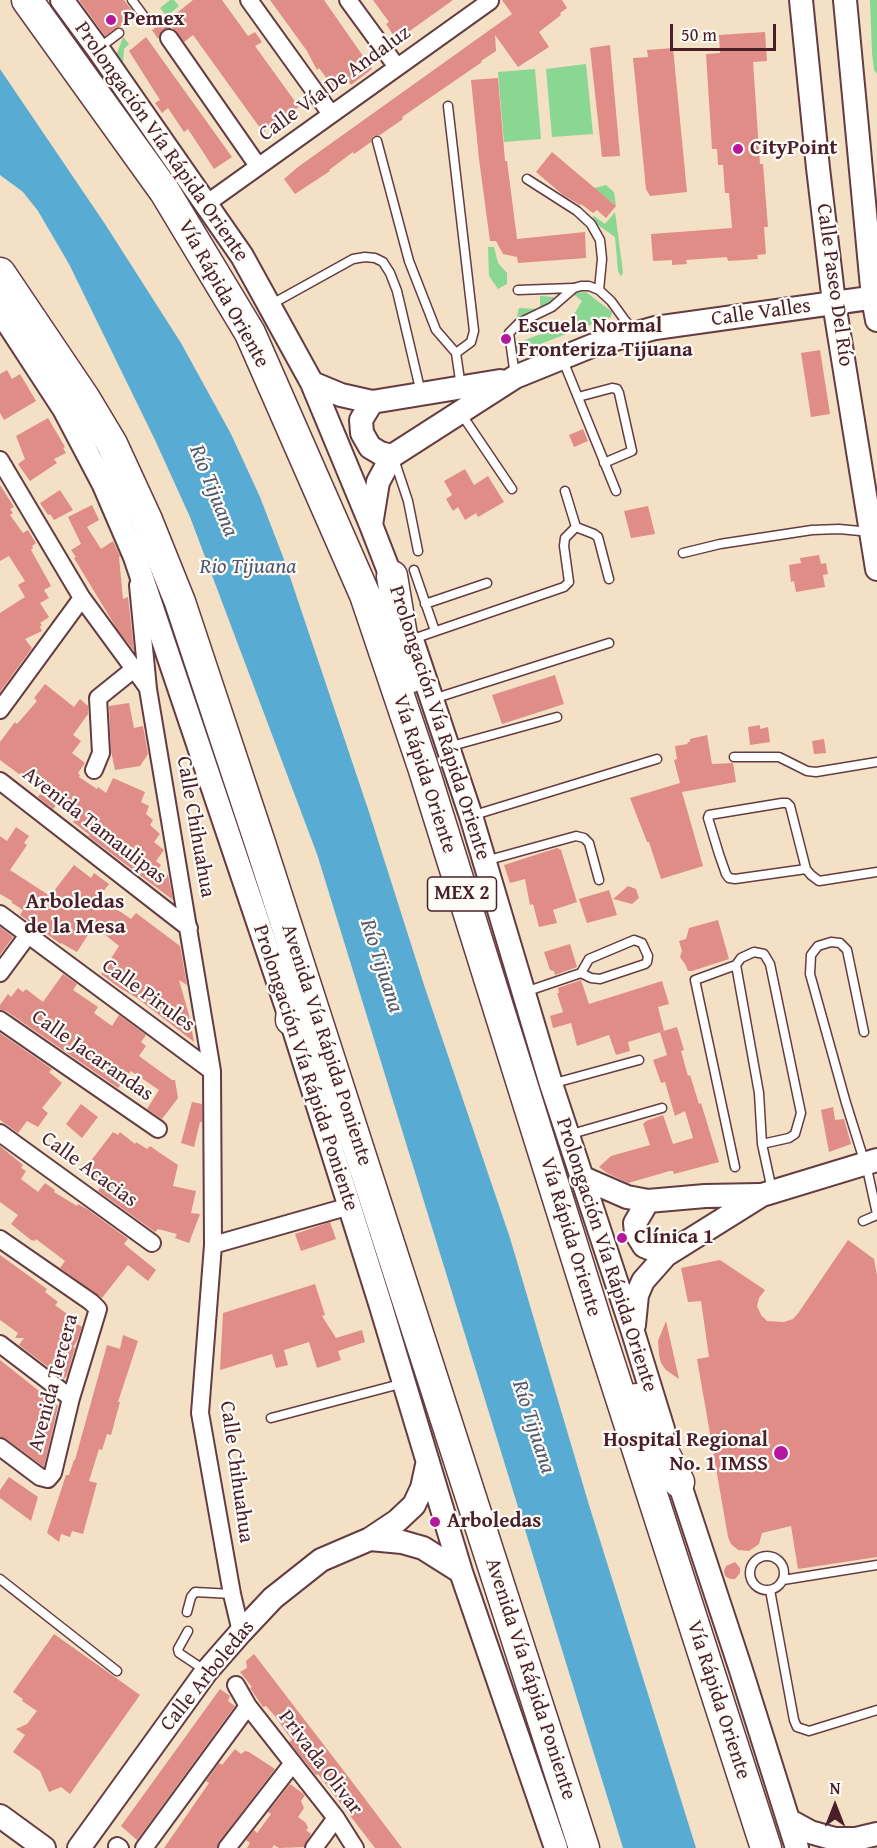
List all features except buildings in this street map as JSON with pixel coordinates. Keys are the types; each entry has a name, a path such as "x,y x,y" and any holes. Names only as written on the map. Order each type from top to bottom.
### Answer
{"highway":[{"name":"Vía Rápida Oriente","path":"27,0 165,192 250,333 365,595 424,770 598,1328 766,1848"},
{"name":"Avenida Vía Rápida Poniente","path":"0,273 85,399 111,444 147,520 180,602 584,1848"},
{"path":"403,573 424,770"},
{"path":"260,843 258,858 293,998 291,1020"},
{"path":"598,1328 679,1482"}],"main road":[{"name":"Prolongación Vía Rápida Oriente","path":"62,0 242,256 312,383 371,525 403,573 412,639 471,816 567,1135 633,1332 797,1848"},
{"name":"Calle Paseo Del Río","path":"801,0 834,303 877,569"},
{"name":"Calle Paseo Del Río","path":"845,0 866,175 876,305"},
{"name":"Calle Valles","path":"371,525 378,482 392,456 513,378 594,345 655,328 834,303 876,305"},
{"name":"Prolongación Vía Rápida Poniente","path":"0,311 64,409 104,485 135,557 291,1020 461,1572 556,1848"},
{"name":"Calle Valles","path":"312,383 341,395 372,402 513,378"},
{"path":"372,402 361,420 362,433 369,447 392,456"},
{"path":"581,1177 627,1197 648,1201 767,1193 871,1162"},
{"path":"633,1332 637,1295 643,1281 666,1255 767,1193"},
{"path":"648,1201 635,1224 636,1233 644,1246 666,1255"},
{"name":"Calle Arboledas","path":"79,1848 206,1671 241,1632 273,1598 321,1560 370,1539 397,1521 414,1505 422,1488 427,1462"},
{"name":"Calle Arboledas","path":"370,1539 402,1542 423,1548 461,1572"},
{"path":"0,1816 44,1848"},
{"path":"788,1820 810,1832 835,1839 856,1839 877,1834"}],"street":[{"path":"249,0 331,114"},
{"path":"348,0 397,67"},
{"name":"Calle Vía De Andaluz","path":"206,204 397,67 481,3"},
{"path":"169,38 258,166"},
{"name":"Calle Chihuahua","path":"1,462 82,598 148,689 212,1071 213,1245 200,1413 232,1594 241,1632"},
{"path":"135,557 148,689"},
{"path":"0,710 82,598"},
{"path":"94,770 102,753 98,698 134,669"},
{"name":"Avenida Tamaulipas","path":"0,781 189,928"},
{"name":"Calle Pirules","path":"0,914 212,1071"},
{"path":"0,974 28,935"},
{"name":"Calle Jacarandas","path":"0,1020 158,1129"},
{"name":"Calle Acacias","path":"0,1133 152,1243"},
{"path":"213,1245 350,1206"},
{"name":"Avenida Tercera","path":"0,1239 98,1309 71,1398 53,1473 48,1479 40,1477 0,1447"},
{"path":"0,1344 71,1398"},
{"name":"Privada Olivar","path":"236,1685 248,1707 336,1818 355,1848"},
{"name":"Privada Olivar","path":"144,1848 248,1707"},
{"path":"227,1848 293,1762"},
{"path":"314,1848 336,1818"}],"lane":[{"path":"132,0 143,15"},
{"path":"98,49 119,33"},
{"path":"448,106 474,331 471,342 456,353"},
{"path":"377,141 409,261 436,330 456,353 461,387"},
{"path":"526,179 577,211 591,224 600,240 602,259 599,290"},
{"path":"269,306 353,259 375,258 383,262 397,291 421,394"},
{"path":"518,290 590,286 599,290 611,301 636,333"},
{"path":"513,378 509,333 519,323 552,307 574,288"},
{"path":"562,357 616,491"},
{"path":"578,397 612,388 617,389 619,393 632,451 604,463"},
{"path":"460,411 512,489"},
{"path":"392,456 408,501 418,551"},
{"path":"565,491 576,527"},
{"path":"576,527 598,537 609,579"},
{"path":"412,639 564,587 569,582 565,538 576,527"},
{"path":"683,553 720,544 812,530 839,529 871,532"},
{"path":"403,573 425,604 435,631"},
{"path":"425,604 487,583"},
{"path":"432,699 609,643"},
{"path":"448,747 557,717"},
{"path":"734,757 779,757 807,771 816,772 877,762"},
{"path":"471,816 657,759"},
{"path":"806,869 729,878 708,818 710,815 787,803 790,806 806,869 811,875 819,881 877,872"},
{"path":"484,861 576,836 584,838 589,843 599,880"},
{"path":"523,992 581,973 589,958 634,940 642,942 648,956 645,964 600,979 581,973"},
{"path":"863,1221 877,1214 871,1162 846,1103 810,974 811,956 818,946 831,942 840,944 847,950 864,1032"},
{"path":"735,1167 695,980 736,965 741,958 754,952 764,954 770,964 801,1113 795,1134 789,1138 762,1144"},
{"path":"736,965 759,1093 767,1193"},
{"path":"551,1084 639,1060"},
{"path":"567,1135 662,1108"},
{"path":"271,1418 404,1383"},
{"path":"783,1580 784,1569 778,1560 768,1556 758,1560 751,1569 752,1580 759,1588 770,1590 783,1580 877,1565"},
{"path":"0,1579 117,1671"},
{"path":"770,1590 797,1727 809,1731 877,1710"},
{"path":"188,1612 191,1597 195,1592 232,1594"},
{"path":"188,1631 178,1649 179,1653 206,1671"}],"green space":[{"path":"170,0 174,0 179,6 167,16 160,8"},
{"path":"870,0 877,0 877,74 874,70 872,53"},
{"path":"123,37 129,44 124,49 123,64 116,56"},
{"path":"586,64 593,134 552,137 546,69"},
{"path":"535,69 541,139 504,142 498,72"},
{"path":"606,185 614,192 616,206 594,188"},
{"path":"615,212 623,272 621,277 618,271 615,237 591,220 594,216 605,224"},
{"path":"488,247 494,247 498,263 507,273 507,284 498,289 489,276"},
{"path":"586,292 612,312 611,317 514,354 517,343 568,324 582,301 572,293"},
{"path":"540,296 554,297 546,309 516,320 519,308 540,309"}],"water":[{"name":"Rio Tijuana","path":"0,69 105,224 181,343 231,434 260,497 285,562 510,1238 589,1505 696,1848 623,1848 317,854 190,517 155,440 69,264 38,211 23,192 0,175"}],"place":[{"name":"Pemex","path":"111,20"},
{"name":"CityPoint","path":"738,149"},
{"name":"Escuela Normal Fronteriza Tijuana","path":"506,339"},
{"name":"Clínica 1","path":"622,1238"},
{"name":"Hospital Regional No. 1 IMSS","path":"781,1453"},
{"name":"Arboledas","path":"435,1522"}],"district":[{"name":"Arboledas de la Mesa","path":"75,914"}],"water label":[{"name":"Río Tijuana","path":"213,491"},
{"name":"Río Tijuana","path":"381,966"},
{"name":"Río Tijuana","path":"533,1427"}]}
